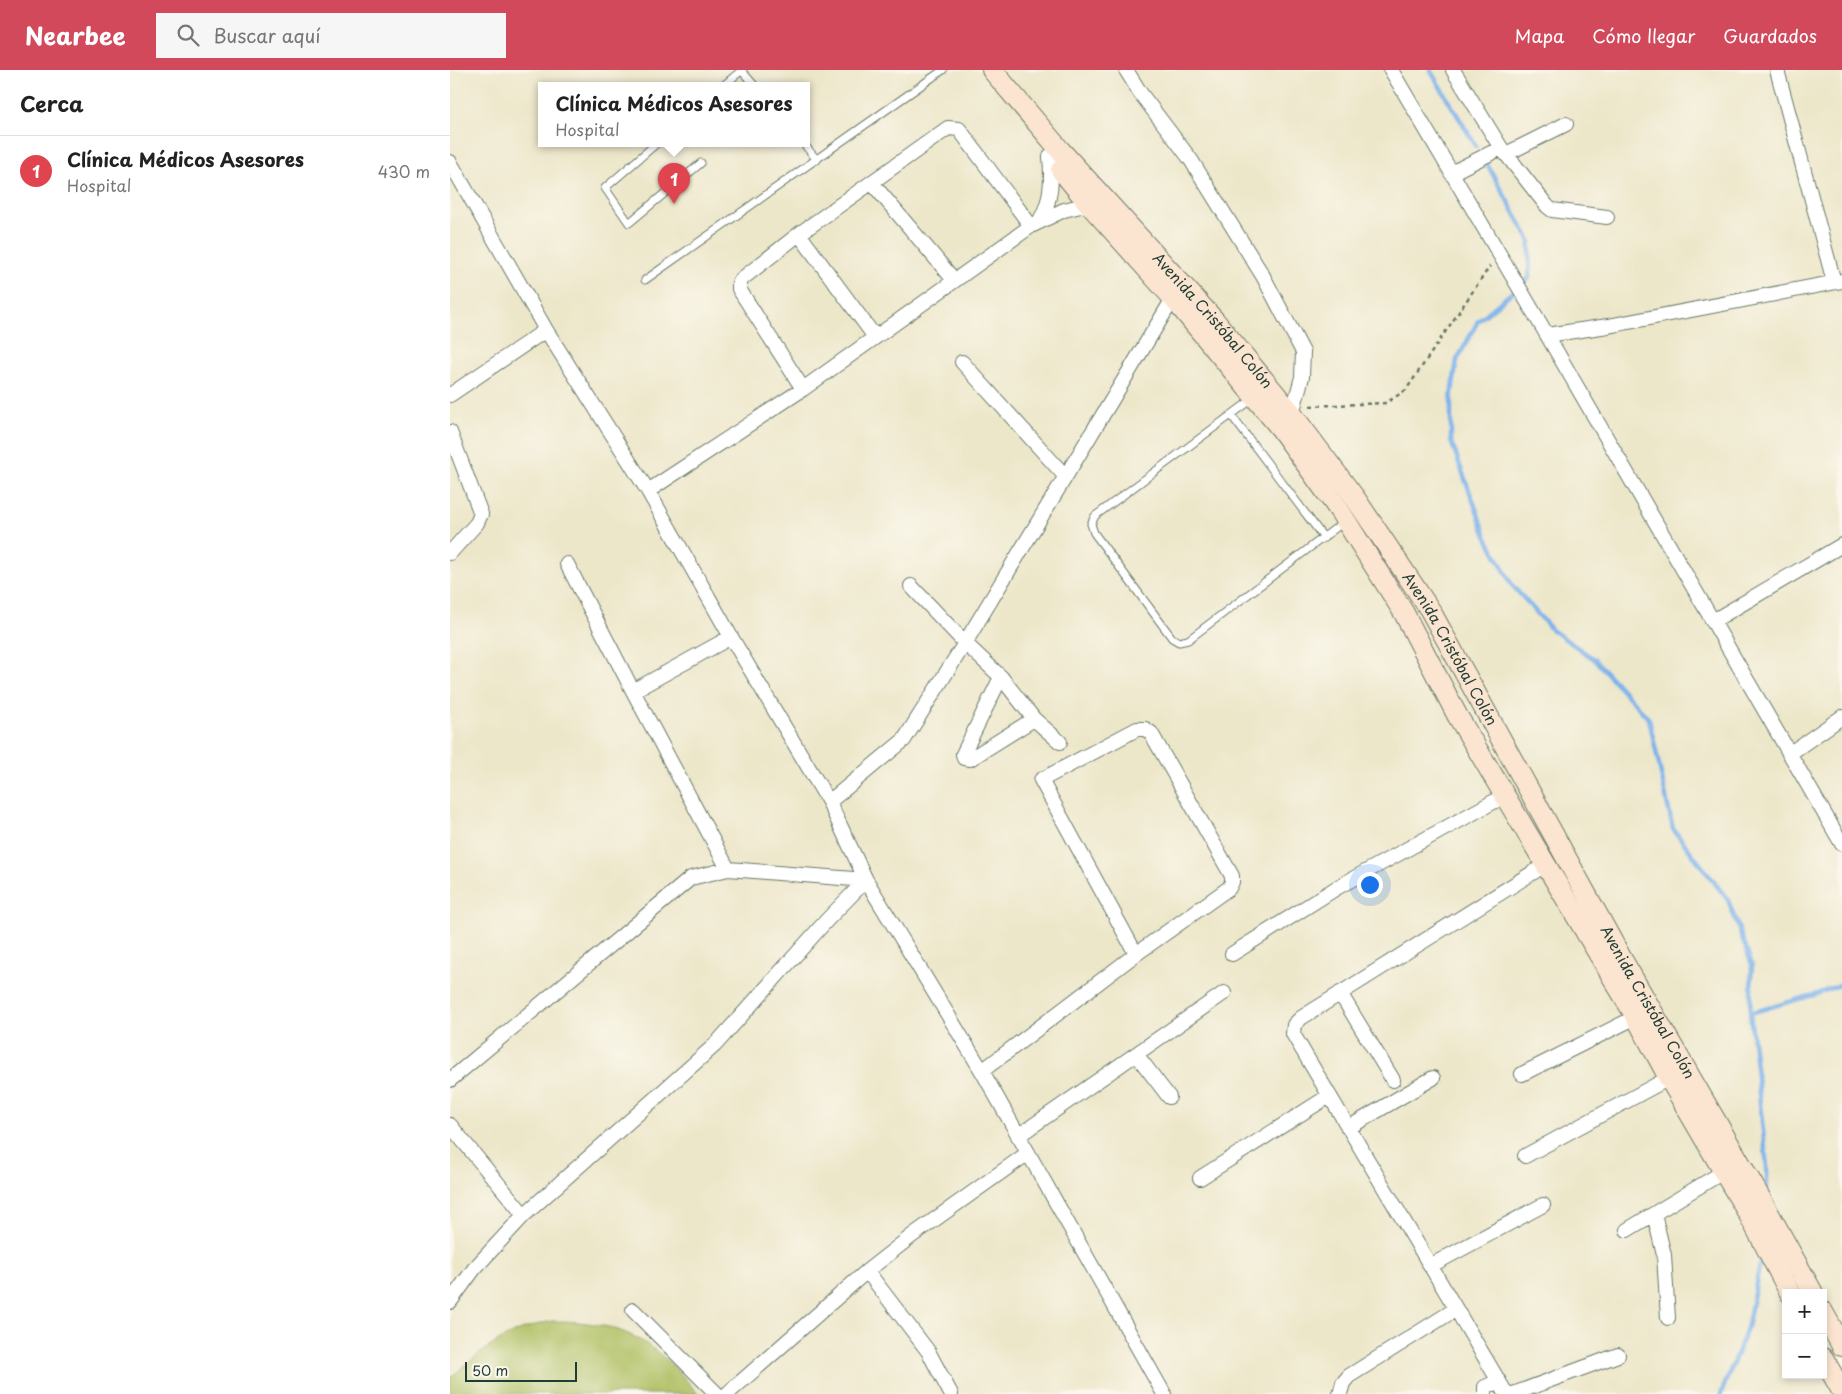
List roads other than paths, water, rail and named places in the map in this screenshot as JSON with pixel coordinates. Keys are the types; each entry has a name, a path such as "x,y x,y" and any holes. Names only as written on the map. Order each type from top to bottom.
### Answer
{"street":[{"name":"Avenida Cristóbal Colón","path":"975,70 1089,204 1294,410 1355,498 1430,610 1618,952 1761,1199 1810,1289"},
{"name":"Avenida Cristóbal Colón","path":"992,70 1177,291 1255,397 1281,429 1346,521 1404,612 1457,715 1636,1018 1749,1215 1788,1289"},
{"path":"1126,70 1141,94 1192,160 1263,276 1303,352 1302,377 1294,410"},
{"path":"1391,70 1842,844"},
{"path":"1453,70 1504,151 1552,210 1607,217"},
{"path":"1547,335 1608,326 1838,282 1777,70"},
{"path":"1451,172 1566,124"},
{"path":"803,389 739,289 739,283 743,278 799,234 948,128 954,127 959,129 1036,223"},
{"path":"1036,223 1046,211 1050,190 1050,156"},
{"path":"450,162 546,330 648,491 731,637 829,802 866,880 982,1071 1164,1394"},
{"path":"872,183 954,280"},
{"path":"648,491 803,389 1036,223 1064,210 1089,204"},
{"path":"799,234 875,337"},
{"path":"829,802 904,740 1177,291"},
{"path":"450,395 546,330"},
{"path":"962,362 1065,476"},
{"path":"450,432 481,514 477,523 450,553"},
{"path":"1713,621 1842,545"},
{"path":"567,564 728,869"},
{"path":"911,586 1002,677 1034,719 1060,742"},
{"path":"633,691 731,637"},
{"path":"1002,677 963,754 964,758 970,759 1034,719"},
{"path":"1789,754 1842,718"},
{"path":"982,1071 1136,954 1228,888 1232,882 1232,876 1151,733 1145,729 1137,729 1041,780 1136,954"},
{"path":"1232,954 1338,887 1504,796"},
{"path":"1508,1394 1499,1382 1293,1034 1294,1025 1301,1018 1545,865"},
{"path":"450,1080 691,878 728,869 866,880"},
{"path":"450,1302 474,1269 524,1216 715,1045 827,920 866,880"},
{"path":"1018,1136 1224,993"},
{"path":"1340,993 1394,1080"},
{"path":"1522,1074 1636,1018"},
{"path":"1136,1054 1169,1097"},
{"path":"1348,1128 1433,1078"},
{"path":"1525,1156 1669,1078"},
{"path":"1200,1178 1329,1096"},
{"path":"450,1125 524,1216"},
{"path":"727,1394 867,1271 913,1235 1028,1153"},
{"path":"1627,1230 1723,1172"},
{"path":"1430,1266 1543,1205"},
{"path":"1654,1214 1664,1255 1668,1318"},
{"path":"867,1271 928,1352 952,1394"},
{"path":"1340,1394 1343,1384 1349,1376 1456,1309"},
{"path":"633,1310 717,1394"},
{"path":"1827,1319 1842,1346"},
{"path":"1513,1394 1618,1355"},
{"path":"1827,1365 1842,1391"},
{"path":"1485,1394 1485,1387 1499,1382"}],"lane":[{"path":"727,82 741,70 751,82"},
{"path":"645,280 943,70"},
{"path":"652,147 605,188 629,223 701,163"},
{"path":"806,147 817,160"},
{"path":"1255,397 1095,516 1091,524 1094,533 1172,638 1179,642 1188,640 1346,521"},
{"path":"1231,415 1324,538"}],"waterway":[{"path":"1430,70 1476,146"},
{"path":"1487,164 1530,241 1529,278 1478,321 1457,360 1451,399 1451,441 1486,536 1512,585 1552,630 1594,659 1649,719 1673,829 1728,900 1752,965 1750,1013 1767,1167 1767,1195"},
{"path":"1750,1013 1817,994 1842,984"},
{"path":"1721,1394 1747,1328 1762,1254"}],"place":[{"name":"Clínica Médicos Asesores","path":"674,204"}]}
